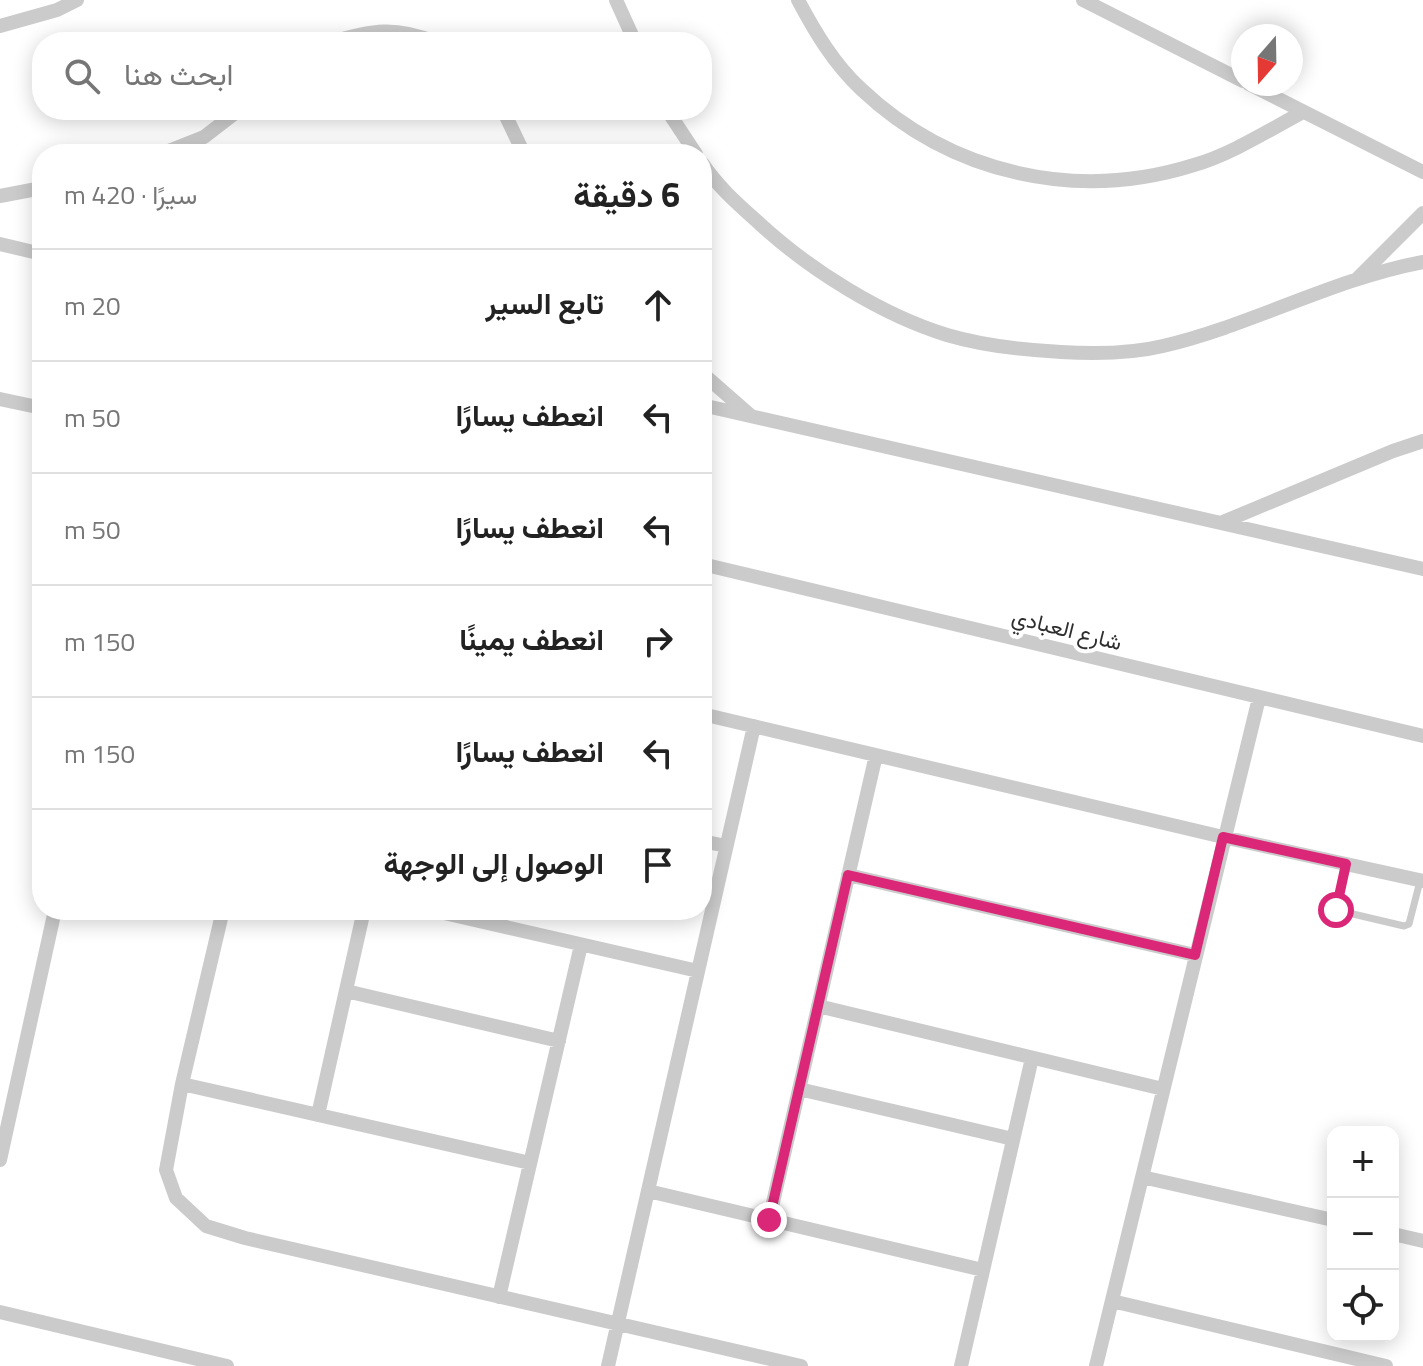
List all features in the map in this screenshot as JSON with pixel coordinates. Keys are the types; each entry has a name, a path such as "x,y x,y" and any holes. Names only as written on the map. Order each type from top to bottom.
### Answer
{"street":[{"path":"0,26 57,10 77,0"},
{"path":"616,0 630,32"},
{"path":"798,0 821,41 859,88 906,126 959,156 1017,175 1077,183 1138,179 1196,165 1303,112"},
{"path":"1083,0 1231,75"},
{"path":"366,32 391,32"},
{"path":"1272,96 1423,172"},
{"path":"186,144 204,137 226,120"},
{"path":"508,120 519,144"},
{"path":"674,120 689,144"},
{"path":"712,178 776,239 861,296 947,335 1019,350 1100,354 1160,347 1227,328 1357,279 1423,262"},
{"path":"0,196 32,190"},
{"path":"1357,279 1423,213"},
{"path":"0,244 32,252"},
{"path":"712,382 751,417"},
{"path":"0,399 32,406"},
{"path":"712,407 1423,569"},
{"path":"1222,522 1423,441"},
{"name":"شارع العبادي","path":"712,566 1423,736"},
{"path":"1096,1366 1259,698"},
{"path":"712,716 1422,881"},
{"path":"712,908 754,726"},
{"path":"769,1220 876,755"},
{"path":"712,843 726,846"},
{"path":"848,875 1195,955"},
{"path":"0,1160 53,920"},
{"path":"221,920 182,1084 166,1170 176,1198 206,1226 245,1238 801,1366"},
{"path":"318,1115 362,920"},
{"path":"474,920 698,971"},
{"path":"608,1366 709,920"},
{"path":"499,1297 581,945"},
{"path":"346,991 559,1041"},
{"path":"818,1006 1163,1089"},
{"path":"961,1366 1032,1058"},
{"path":"182,1084 530,1163"},
{"path":"799,1089 1013,1139"},
{"path":"1142,1177 1327,1219"},
{"path":"648,1191 983,1270"},
{"path":"1399,1235 1423,1241"},
{"path":"1112,1301 1386,1366"},
{"path":"0,1312 227,1366"}],"lane":[{"path":"1346,864 1336,910 1391,924 1409,924 1422,881"}],"route":[{"path":"769,1220 848,875 1195,955 1223,837 1346,864 1336,910"}]}
